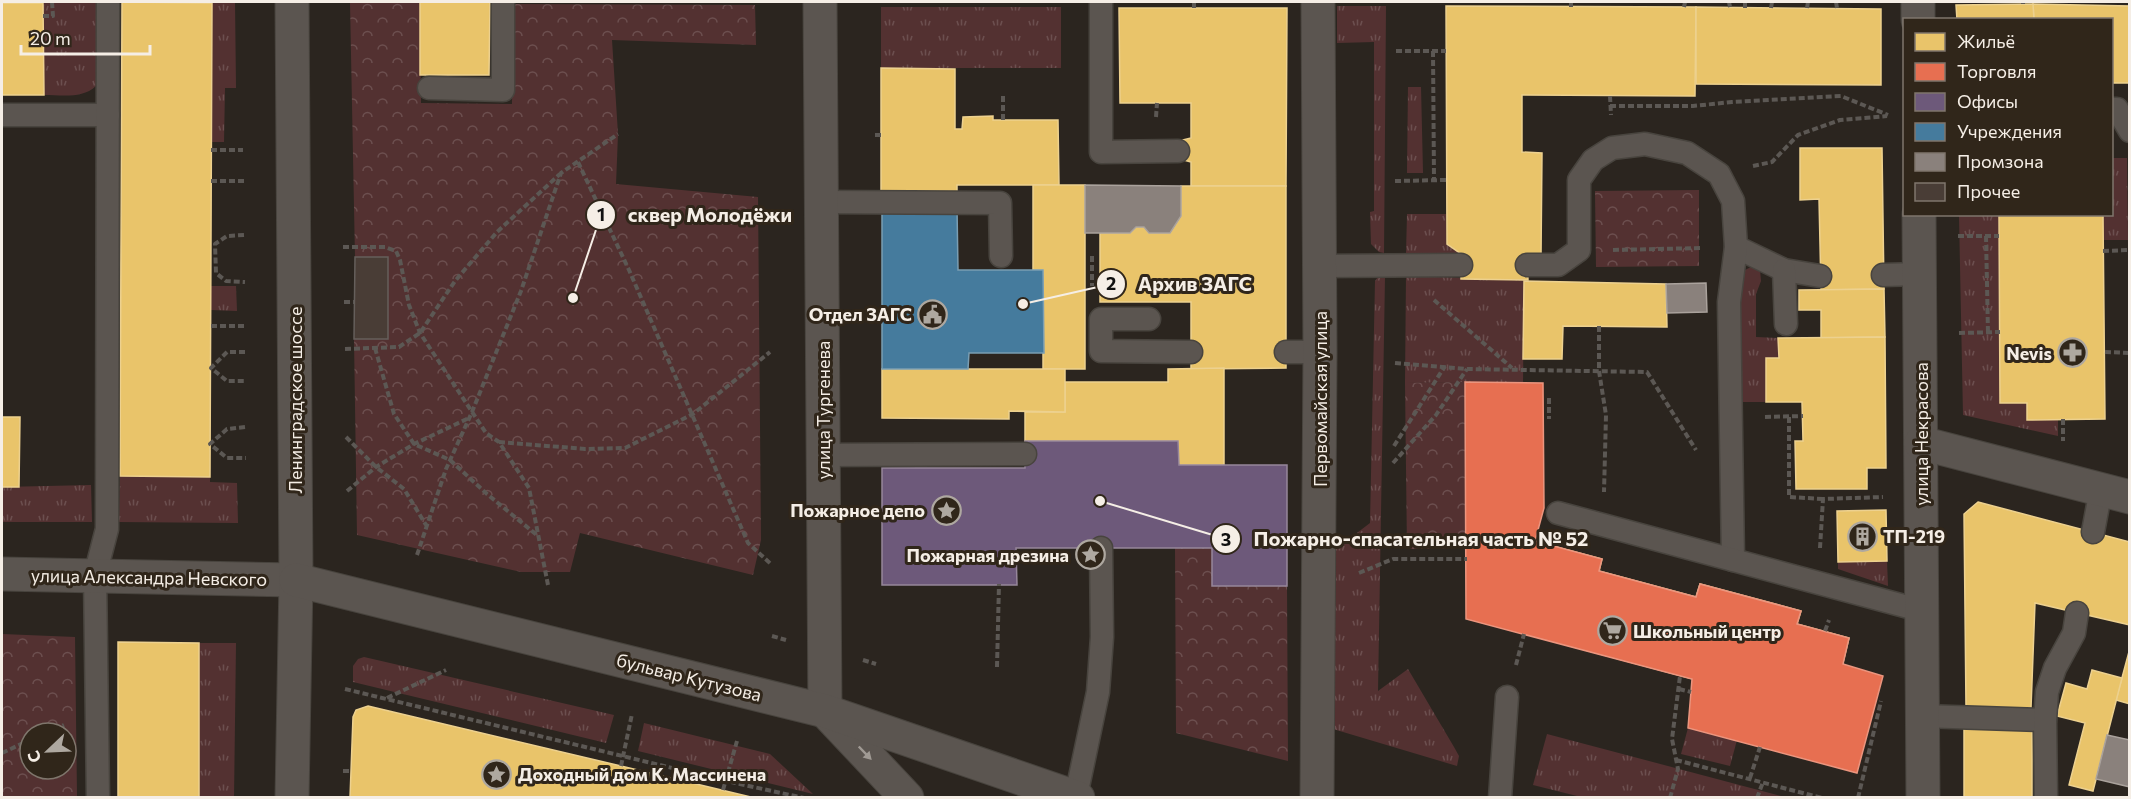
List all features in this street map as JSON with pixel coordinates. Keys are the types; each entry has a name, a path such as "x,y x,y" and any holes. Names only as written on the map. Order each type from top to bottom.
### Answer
{"street":[{"name":"Ленинградское шоссе","path":"292,2 296,580 292,798"},
{"name":"улица Тургенева","path":"820,2 825,711"},
{"name":"Первомайская улица","path":"1317,798 1320,352 1318,2"},
{"path":"1918,2 1918,18"},
{"name":"улица Некрасова","path":"1919,216 1923,798"},
{"path":"1921,443 2115,493"},
{"name":"улица Александра Невского","path":"2,574 296,580"},
{"name":"бульвар Кутузова","path":"296,580 825,711 1080,797"},
{"path":"825,711 907,798"}],"lane":[{"path":"98,798 95,576 107,530 108,2"},
{"path":"429,88 503,90 503,2"},
{"path":"1101,2 1101,152 1178,151"},
{"path":"2113,109 2117,109 2130,131"},
{"path":"2,115 108,115"},
{"path":"1527,265 1558,265 1579,250 1579,180 1593,160 1612,148 1645,144 1687,153 1719,174 1733,201 1736,247 1729,302 1733,561"},
{"path":"822,202 1000,202 1001,256"},
{"path":"1736,247 1784,270 1820,276"},
{"path":"1320,266 1461,265"},
{"path":"1784,270 1786,324"},
{"path":"1883,275 1920,274"},
{"path":"1149,319 1101,319 1101,351 1191,352"},
{"path":"1287,352 1320,352"},
{"path":"823,455 1025,453"},
{"path":"2093,532 2115,493"},
{"path":"1558,513 1923,611"},
{"path":"1080,797 1098,692 1102,637 1101,548"},
{"path":"2046,798 2047,692 2055,668 2074,633 2078,613"},
{"path":"1500,798 1508,697"},
{"path":"1922,716 2045,720"}],"path":[{"path":"44,16 52,16 52,2"},
{"path":"1194,2 1194,8"},
{"path":"1684,2 1684,7"},
{"path":"1729,2 1730,8"},
{"path":"1745,2 1745,8"},
{"path":"1772,2 1772,8"},
{"path":"1808,2 1808,8"},
{"path":"1836,2 1837,8"},
{"path":"1396,51 1446,51"},
{"path":"1433,51 1434,180"},
{"path":"1004,93 1004,120"},
{"path":"1610,106 1693,106 1841,96 1888,116 1840,120 1798,135 1772,162 1719,174"},
{"path":"345,349 399,347 420,333 455,281 497,232 561,173 618,134"},
{"path":"875,135 881,135"},
{"path":"212,150 243,150"},
{"path":"578,162 629,270 748,543 772,565"},
{"path":"417,555 450,460 521,291 561,173"},
{"path":"1395,180 1446,180"},
{"path":"211,181 244,181"},
{"path":"244,235 227,236 215,244 213,264 216,273 226,281 245,282"},
{"path":"1955,236 1999,236"},
{"path":"1986,236 1988,333"},
{"path":"344,247 386,247 396,251 409,305 420,333 486,433 499,442 529,489 548,585"},
{"path":"1579,250 1736,247"},
{"path":"2103,251 2130,250"},
{"path":"1395,265 1512,369"},
{"path":"1092,268 1100,268"},
{"path":"344,302 354,302"},
{"path":"875,314 882,314"},
{"path":"211,326 245,326"},
{"path":"1599,326 1599,371 1606,415 1604,526"},
{"path":"1956,333 2000,332"},
{"path":"375,348 394,414 414,444 450,460 487,494 539,536"},
{"path":"244,352 228,352 211,368 227,381 245,381"},
{"path":"499,442 585,449 625,448 693,414 770,352"},
{"path":"2105,352 2130,353"},
{"path":"1395,363 1467,369 1647,372 1697,452"},
{"path":"1394,446 1445,366"},
{"path":"1393,463 1436,416 1467,369"},
{"path":"1549,398 1549,419"},
{"path":"347,491 376,468 414,444 470,417"},
{"path":"1789,417 1790,496 1823,499 1893,497"},
{"path":"2063,419 2063,445"},
{"path":"245,427 227,429 210,444 227,458 246,458"},
{"path":"346,437 376,468 404,489 427,526"},
{"path":"1818,583 1823,499"},
{"path":"1393,559 1467,559"},
{"path":"997,667 999,585"},
{"path":"1513,675 1524,634"},
{"path":"386,699 446,670"},
{"path":"1670,798 1678,769 1672,739 1680,676"},
{"path":"345,689 804,798"},
{"path":"1678,689 1691,692"},
{"path":"1858,798 1884,690"},
{"path":"621,766 632,714"},
{"path":"723,790 737,741"},
{"path":"2,753 18,746"},
{"path":"1750,778 1760,747"},
{"path":"1676,760 1822,798"},
{"path":"343,771 351,771"},
{"path":"1757,798 1763,782"}],"green space":[{"path":"96,2 96,86 78,95 44,95 43,3"},
{"path":"350,2 420,2 421,103 512,104 513,4 755,5 756,45 612,40 618,134 616,184 758,197 761,540 753,575 580,533 570,572 521,572 357,535 354,339 388,339 388,257 355,257"},
{"path":"212,3 235,3 236,88 225,88 224,142 212,142"},
{"path":"1337,6 1386,6 1384,253 1379,252 1371,244 1370,212 1374,211 1374,42 1337,43"},
{"path":"881,7 1061,7 1061,68 881,68"},
{"path":"1408,87 1421,87 1423,173 1407,173"},
{"path":"2113,158 2127,158 2128,240 2103,240 2103,216 2113,216"},
{"path":"1699,190 1699,266 1596,267 1595,191"},
{"path":"1407,214 1446,214 1447,244 1461,254 1406,254"},
{"path":"1959,216 1999,216 2000,332 2027,403 2027,419 2058,419 2058,436 1963,415"},
{"path":"1753,266 1760,270 1761,281 1756,294 1756,337 1778,338 1779,358 1766,358 1766,402 1739,402 1740,280 1745,270"},
{"path":"1385,276 1378,691 1408,669 1459,756 1457,766 1333,729 1336,549 1370,523 1375,281 1378,277"},
{"path":"1406,276 1524,280 1523,382 1405,383"},
{"path":"211,286 236,286 237,311 211,310"},
{"path":"1465,382 1467,548 1407,549 1405,383"},
{"path":"120,476 210,477 210,482 237,483 238,523 119,522"},
{"path":"91,485 92,522 2,522 2,487"},
{"path":"1175,548 1212,548 1212,586 1287,586 1288,761 1176,733"},
{"path":"1887,561 1888,586 1838,569 1838,562"},
{"path":"2,634 75,637 76,721 18,721 18,781 77,781 77,797 2,797"},
{"path":"199,643 236,643 234,797 199,798"},
{"path":"364,657 614,715 606,743 353,682 353,666 358,659"},
{"path":"644,723 770,754 813,794 638,751"},
{"path":"1688,728 1737,740 1730,766 1681,754"},
{"path":"1547,734 1785,797 1581,797 1533,785"}],"building: Жильё":[{"path":"122,2 212,3 210,477 120,476"},
{"path":"420,2 490,2 489,75 420,75"},
{"path":"2,3 43,3 44,95 2,95"},
{"path":"2033,4 2130,6 2130,83 2113,83 2113,18 2034,18"},
{"path":"2033,4 2034,18 1957,18 1956,5"},
{"path":"1446,6 1696,7 1695,96 1522,95 1522,152 1542,153 1541,257 1527,257 1528,280 1461,279 1461,254 1447,244"},
{"path":"1696,7 1881,9 1881,85 1696,84"},
{"path":"1119,8 1287,8 1286,186 1191,186 1191,162 1184,160 1177,146 1183,140 1191,138 1191,103 1120,103"},
{"path":"881,68 955,69 955,129 962,129 963,117 993,116 993,120 1058,120 1059,185 957,185 957,195 881,195"},
{"path":"1800,148 1882,148 1884,289 1821,290 1819,199 1800,200"},
{"path":"1033,185 1085,185 1085,369 1043,369 1043,270 1033,270"},
{"path":"1181,186 1286,186 1286,368 1191,369 1191,302 1100,302 1100,233 1130,233 1136,227 1144,227 1149,233 1170,233 1181,216"},
{"path":"1999,216 2103,216 2105,419 2027,420 2027,403 2000,403"},
{"path":"1524,281 1666,284 1667,327 1563,326 1562,359 1523,359"},
{"path":"1884,289 1885,337 1821,338 1821,310 1799,310 1799,290"},
{"path":"1885,337 1886,468 1867,468 1867,489 1796,489 1795,441 1803,441 1802,402 1766,402 1766,358 1779,358 1778,338"},
{"path":"1224,368 1224,465 1179,465 1178,441 1025,441 1025,412 1065,412 1065,382 1168,382 1168,369"},
{"path":"882,369 1065,369 1065,412 1009,411 1009,419 882,418"},
{"path":"2,417 20,417 19,487 2,487"},
{"path":"1978,502 2130,542 2130,625 2035,603 2031,708 1966,707 1964,514"},
{"name":"ТП-219","path":"1886,510 1887,561 1838,562 1837,511"},
{"path":"1493,530 1602,559 1599,571 1696,597 1700,584 1801,611 1797,624 1849,638 1830,716 1470,619"},
{"path":"118,642 199,643 199,798 118,798"},
{"path":"2130,648 2130,704 2116,700"},
{"path":"2092,670 2122,678 2093,791 2069,785 2085,723 2057,716 2066,683 2087,689"},
{"path":"368,706 755,798 350,798 353,717 356,710"},
{"path":"1964,722 2032,725 2032,798 1964,798"}],"building: Торговля":[{"path":"1465,382 1543,383 1544,508 1535,541 1602,559 1599,571 1696,597 1700,584 1801,611 1797,624 1849,638 1843,664 1883,676 1857,773 1688,728 1692,679 1466,619"}],"building: Офисы":[{"path":"1025,441 1178,441 1179,465 1287,465 1287,586 1212,586 1212,548 1016,548 1017,585 882,585 882,468 1025,468"}],"building: Учреждения":[{"path":"957,208 958,270 1043,270 1044,353 969,353 968,369 882,369 882,209"}],"building: Промзона":[{"path":"1085,185 1181,186 1181,216 1170,233 1149,233 1144,227 1136,227 1130,233 1085,233"},
{"path":"1706,283 1707,312 1667,313 1666,284"},
{"path":"2107,735 2130,740 2130,787 2096,779"}],"building: Прочее":[{"path":"355,257 388,257 388,339 354,339"}],"place":[{"name":"сквер Молодёжи","path":"573,298"},
{"name":"Архив ЗАГС","path":"1023,304"},
{"name":"Отдел ЗАГС","path":"933,314"},
{"name":"Nevis","path":"2073,353"},
{"name":"Пожарно-спасательная часть № 52","path":"1100,501"},
{"name":"Пожарное депо","path":"946,510"},
{"name":"ТП-219","path":"1862,536"},
{"name":"Пожарная дрезина","path":"1090,555"},
{"name":"Школьный центр","path":"1612,631"},
{"name":"Доходный дом К. Массинена","path":"497,774"}]}
